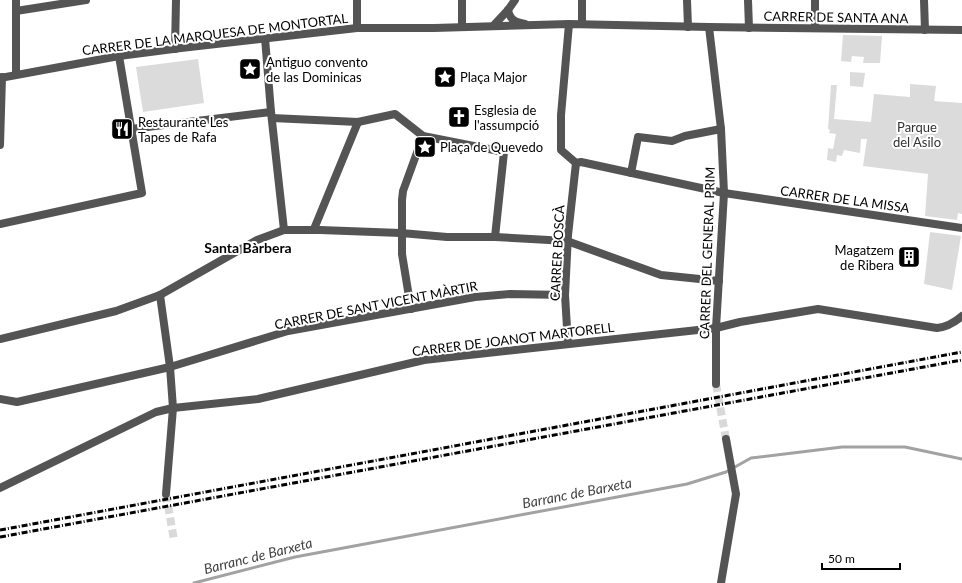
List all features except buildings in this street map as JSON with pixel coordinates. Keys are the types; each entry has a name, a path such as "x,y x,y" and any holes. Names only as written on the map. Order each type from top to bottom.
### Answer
{"street":[{"path":"16,0 16,74"},
{"path":"16,11 86,0"},
{"path":"175,49 176,0"},
{"path":"357,0 357,28"},
{"path":"462,0 462,27 491,25 508,10 515,0"},
{"path":"582,0 582,24"},
{"path":"687,0 688,27"},
{"path":"748,0 749,28"},
{"path":"815,0 815,28"},
{"path":"924,0 925,30"},
{"path":"508,10 511,18 515,22 524,24"},
{"path":"569,24 561,115 561,150 576,163"},
{"name":"CARRER DE SANTA ANA","path":"491,25 582,24 749,28 962,30"},
{"name":"CARRER DE LA MARQUESA DE MONTORTAL","path":"1,78 119,56 265,38 357,28 462,27"},
{"name":"CARRER DEL GENERAL PRIM","path":"709,27 721,129 724,193 716,328 716,384"},
{"path":"265,38 271,115 284,230"},
{"path":"0,224 142,193 119,56"},
{"path":"0,145 1,78"},
{"path":"131,129 271,115 358,122 395,114 423,136 504,152 495,237"},
{"path":"314,229 358,122"},
{"path":"631,173 638,137 672,141 685,136 721,129"},
{"path":"411,309 402,254 402,200 423,136"},
{"name":"CARRER DE LA MISSA","path":"576,163 581,162 724,193 962,228"},
{"name":"CARRER BOSCÀ","path":"568,344 566,295 568,241 576,163"},
{"path":"0,339 116,311 160,295 257,240 284,230 314,229 402,233 447,237 495,237 568,241 661,275 719,281"},
{"name":"CARRER DE SANT VICENT MÀRTIR","path":"0,400 17,402 170,368 288,332 475,297 510,294 566,295"},
{"path":"160,295 170,368 173,408 166,494"},
{"name":"CARRER DE JOANOT MARTORELL","path":"0,488 156,412 173,408 258,399 424,360 716,328 740,322 818,309 937,328 946,327 953,324 962,316"},
{"path":"721,583 736,494 726,439"}],"green space":[{"path":"843,35 882,36 880,63 863,63 864,57 852,56 851,62 841,61"},
{"path":"198,59 204,103 143,112 136,67"},
{"path":"850,72 865,73 863,87 850,86"},
{"name":"Parque del Asilo","path":"910,84 936,86 934,101 962,103 962,214 958,213 957,220 925,216 928,174 863,166 867,139 861,139 860,153 844,150 842,156 837,155 836,162 827,160 828,148 833,149 836,134 829,133 830,130 828,129 831,85 837,85 834,119 871,122 874,94 910,97"},
{"path":"930,232 961,236 952,290 924,284"}],"waterway":[{"name":"Barranc de Barxeta","path":"194,583 295,557 687,484 726,472 751,458 842,447 905,447 962,459"}],"tunnel":[{"path":"716,384 726,439"},
{"path":"166,494 174,540"}],"railway":[{"path":"0,530 962,352"},
{"path":"0,537 962,360"}],"place":[{"name":"Antiguo convento de las Dominicas","path":"250,69"},
{"name":"Plaça Major","path":"445,77"},
{"name":"Esglesia de l'assumpció","path":"459,117"},
{"name":"Restaurante Les Tapes de Rafa","path":"122,129"},
{"name":"Plaça de Quevedo","path":"425,147"},
{"name":"Magatzem de Ribera","path":"909,257"}],"district":[{"name":"Santa Bàrbera","path":"248,248"}]}
